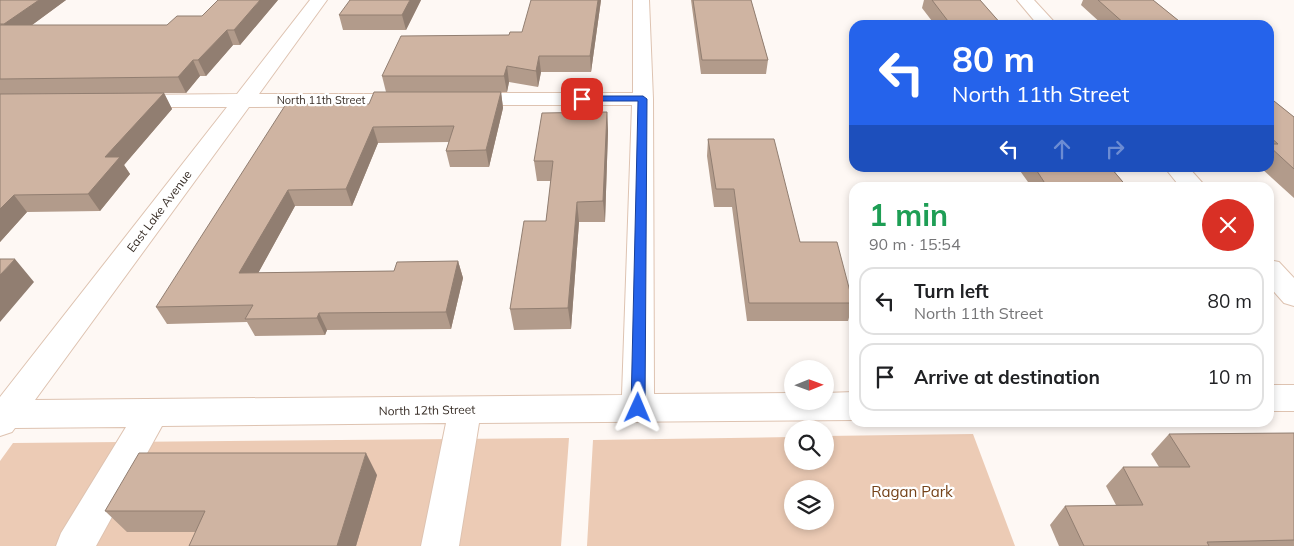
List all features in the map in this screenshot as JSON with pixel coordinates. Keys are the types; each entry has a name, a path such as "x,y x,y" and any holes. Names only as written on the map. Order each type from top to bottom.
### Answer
{"street":[{"name":"East Lake Avenue","path":"2,417 319,0"},
{"path":"638,408 643,99 641,0"},
{"path":"1025,0 1043,20"},
{"name":"North 11th Street","path":"109,101 643,99"},
{"path":"1181,172 1190,182"},
{"path":"1274,274 1294,296"},
{"path":"1274,398 1294,398"},
{"name":"North 12th Street","path":"2,417 152,413 849,406"},
{"path":"440,546 465,410"},
{"path":"76,546 152,413"}],"green space":[{"name":"Ragan Park","path":"973,434 1015,546 587,546 593,440 784,437 784,470 834,470 834,436"},
{"path":"569,438 561,546 0,546 0,461 13,443"}],"building":[{"path":"0,0 39,0 4,24 0,24"},
{"path":"218,0 260,0 234,30 227,30 198,60 193,60 178,77 0,79 0,25 167,25 177,16 202,16"},
{"path":"350,0 410,0 402,15 339,15"},
{"path":"531,0 598,0 590,56 539,56 536,71 507,66 504,76 382,76 401,36 509,35 510,32 522,32"},
{"path":"693,0 751,0 768,60 702,60"},
{"path":"932,0 980,0 998,20 947,20"},
{"path":"1098,0 1153,0 1178,20 1120,20"},
{"path":"374,92 501,92 486,150 446,151 454,126 373,127 346,189 288,190 239,273 394,271 397,262 458,261 446,312 319,313 317,318 245,319 253,305 156,307 286,104 369,104"},
{"path":"164,93 105,157 120,157 88,194 14,195 0,209 0,94"},
{"path":"1274,101 1294,117 1294,169 1274,151 1274,144 1278,144 1274,140"},
{"path":"607,112 603,201 577,202 568,308 510,309 524,221 546,221 553,161 534,161 542,113"},
{"path":"708,139 774,139 800,242 837,242 849,288 849,303 749,303 734,189 716,189"},
{"path":"1038,172 1114,172 1123,182 1044,182"},
{"path":"0,259 15,259 0,275"},
{"path":"1294,433 1294,540 1207,542 1209,546 1084,546 1065,506 1143,505 1123,467 1190,467 1169,434"},
{"path":"139,453 366,453 337,546 189,546 205,511 105,511"}],"route":[{"path":"582,99 643,99 638,408"}]}
